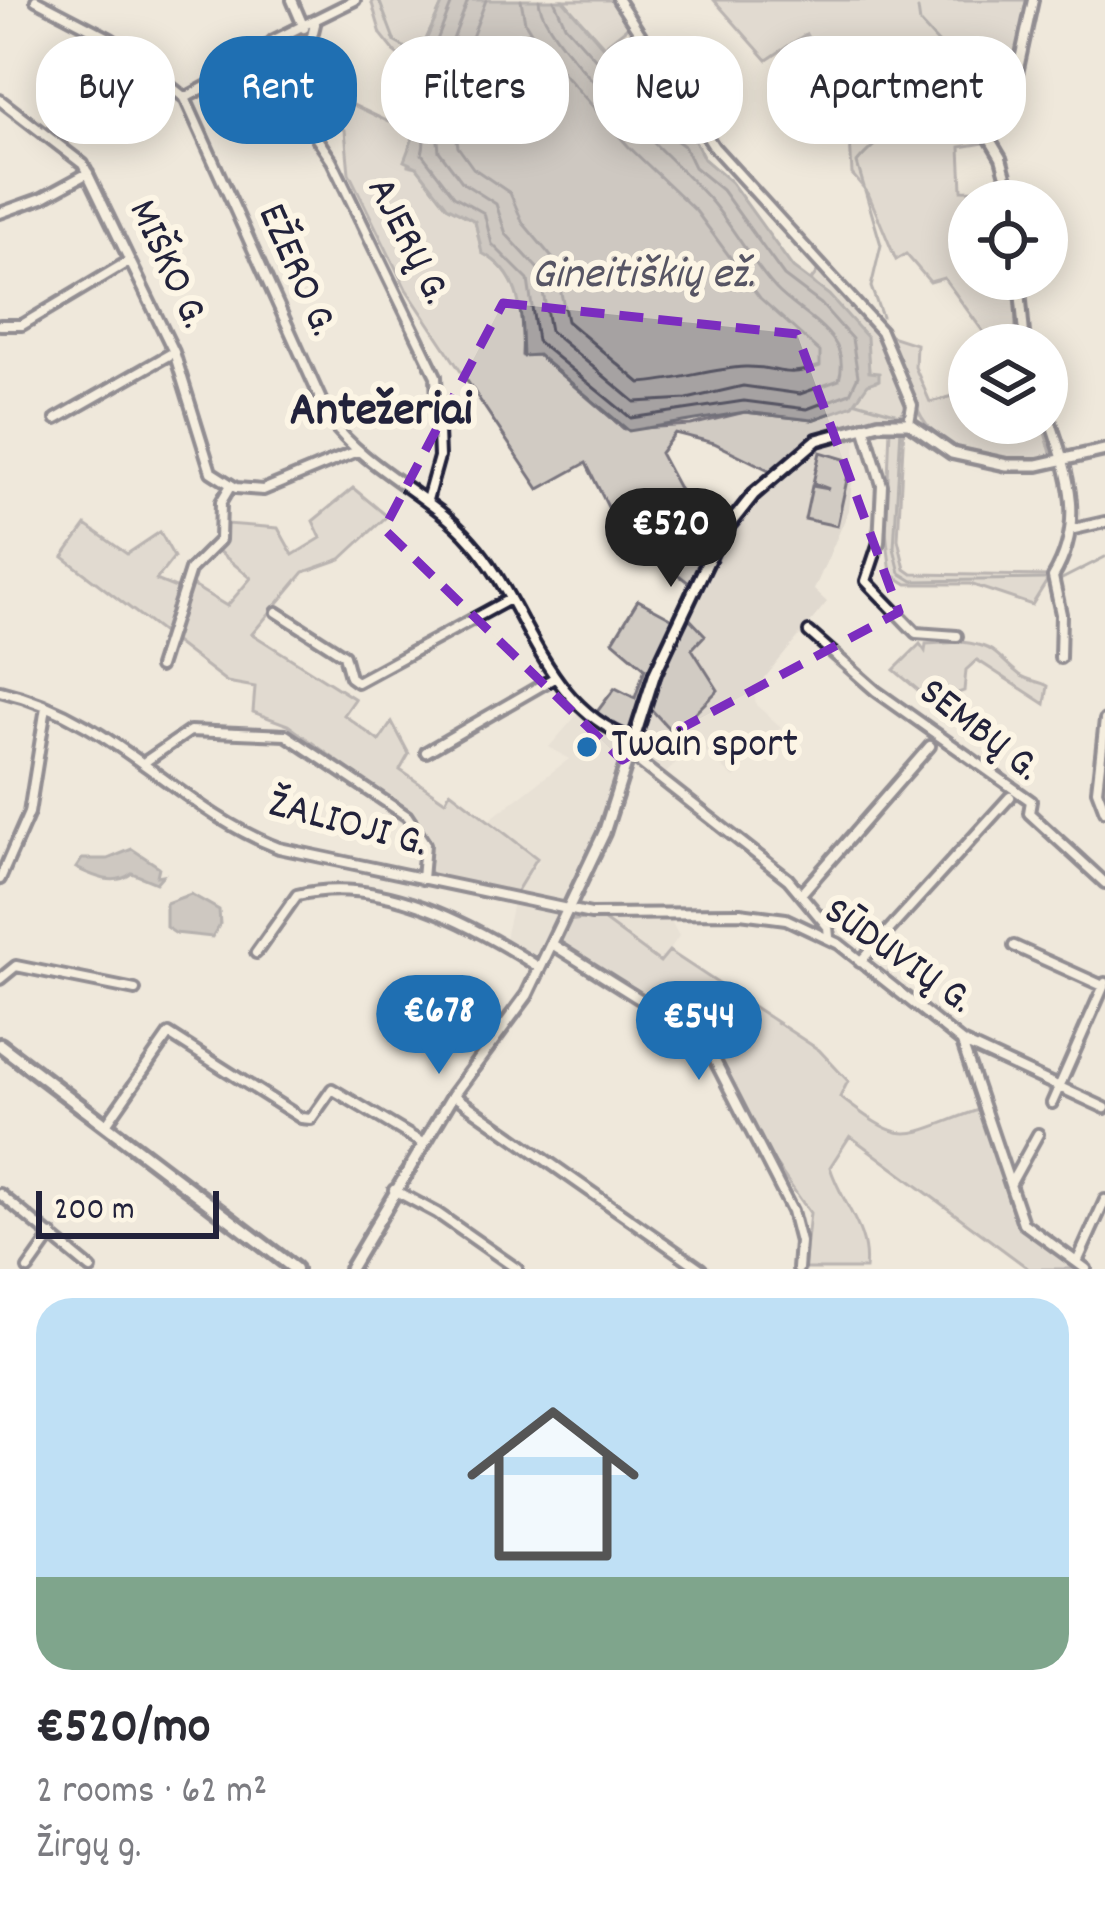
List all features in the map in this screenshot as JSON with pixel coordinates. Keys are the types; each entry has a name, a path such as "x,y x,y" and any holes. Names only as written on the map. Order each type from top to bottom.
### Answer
{"main road":[{"path":"0,1045 295,1269"}],"street":[{"name":"EŽERO G.","path":"36,0 139,57 185,98 321,402 357,451 427,500 476,545 554,678 618,733 633,739"},
{"path":"292,0 309,26"},
{"path":"185,98 248,64 270,42 355,0"},
{"path":"618,0 714,147 881,331 912,405 909,423"},
{"path":"1006,180 995,146 976,116 1016,78 1033,0"},
{"name":"AJERŲ G.","path":"309,26 295,106 341,180 428,351 439,386 439,457 427,500"},
{"name":"MIŠKO G.","path":"0,100 73,153 88,172 174,352 190,392 208,466 231,485"},
{"path":"0,213 42,199 88,172"},
{"path":"0,325 22,325 129,261"},
{"path":"56,419 174,352"},
{"path":"350,1269 453,1096 514,1016 540,968 603,837 655,673 722,533 766,481 802,449 864,426 909,423 944,449 971,459 1020,466 1105,450"},
{"path":"864,426 882,485 879,542 866,581 916,633 957,636"},
{"path":"1056,444 1074,529 1053,577 1061,614 1060,658"},
{"path":"159,667 190,570 220,540 221,502 231,485 253,491 273,489 357,451"},
{"path":"1074,529 1105,522"},
{"path":"278,612 344,655 348,674 357,682 508,601"},
{"name":"SEMBŲ G.","path":"809,632 876,691 1030,801 1029,813 1040,826 1105,883"},
{"path":"426,752 554,678"},
{"name":"ŽALIOJI G.","path":"0,691 94,727 272,845 569,909"},
{"path":"0,879 29,813 46,707"},
{"path":"1105,719 1098,795 1105,811"},
{"path":"146,761 190,731 286,735 407,816 424,844 422,879"},
{"path":"801,894 930,746"},
{"path":"629,754 801,894 828,927 829,938"},
{"path":"860,962 1010,797"},
{"path":"256,952 297,896 337,894 431,908 540,968"},
{"name":"SŪDUVIŲ G.","path":"569,909 591,914 754,913 829,938 962,1042 1105,1108"},
{"path":"552,944 646,1003 712,1055 792,1211 800,1242 798,1269"},
{"path":"1014,946 1104,984 1052,1103"},
{"path":"0,979 16,966 135,990"},
{"path":"107,1123 170,1034 301,1118 311,1120 332,1089 424,1144"},
{"path":"962,1042 1023,1223 1086,1269"},
{"path":"453,1096 700,1269"},
{"path":"1012,1183 1038,1134"},
{"path":"394,1190 437,1213 517,1269"},
{"path":"0,1194 91,1269"},
{"path":"1077,1262 1105,1200"},
{"path":"28,1269 52,1235"}],"highlighted area":[{"path":"503,303 797,334 899,612 622,760 384,529"}],"shaded area":[{"path":"371,0 444,0 428,36 381,34"},
{"path":"563,0 613,0 629,26 616,36 595,36"},
{"path":"714,0 1030,0 1021,36 767,36 767,60"},
{"path":"357,107 381,118 381,144 412,144 408,165 417,167 447,206 475,221 482,253 505,272 517,296 522,355 538,355 624,429 691,425 745,412 812,420 853,405 867,384 877,381 869,372 866,337 811,280 825,261 891,336 916,344 915,367 930,402 948,398 948,442 927,425 917,408 907,406 901,414 830,429 771,471 714,443 675,433 660,453 681,492 675,504 715,539 649,676 626,745 593,717 615,688 635,698 645,668 613,641 638,600 673,619 689,583 619,529 586,463 539,489 406,289 349,173 346,144 357,144"},
{"path":"850,144 979,144 960,147 962,180 948,180 948,283 944,278 930,282 906,254 896,260 868,193 852,174"},
{"path":"960,300 1015,300 1016,324 978,324"},
{"path":"904,425 898,539 905,569 912,574 1050,576 1032,605 970,584 907,584 891,574 886,531 890,427"},
{"path":"857,433 849,510 814,590 827,602 754,691 756,705 781,727 734,778 696,742 665,774 636,749 649,707 674,733 718,690 692,649 704,635 688,617 721,540 760,494 812,448"},
{"path":"951,444 1048,444 1052,456 1013,461"},
{"path":"820,452 851,461 837,526 805,519 812,486 829,489 813,483"},
{"path":"353,488 387,516 341,559 304,572 252,634 355,699 344,715 379,741 392,722 409,754 400,770 445,801 450,791 537,858 515,894 433,876 428,869 431,850 417,819 288,725 253,712 255,687 227,682 63,557 86,525 127,554 160,532 174,557 156,580 178,589 192,585 227,606 251,578 218,551 227,524 278,528 293,555 321,538 313,521"},
{"path":"688,617 705,635 692,649 718,690 674,734 649,707"},
{"path":"962,642 989,649 1023,677 1048,686 1045,704 977,660 966,670 964,691 952,695 930,690 924,695 894,670 920,644 925,651 926,644"},
{"path":"582,709 626,745 591,852 532,969 502,952 515,894 539,861 489,820 569,759 549,747"},
{"path":"599,917 669,917 679,936 661,962"},
{"path":"599,917 660,962 669,951 819,1050 848,1081 840,1097 880,1125 907,1133 920,1131 981,1109 1016,1223 1080,1269 1029,1269 850,1136 830,1167 859,1230 865,1269 804,1269 810,1213 760,1142 710,1044 636,989 556,943 568,921"}],"water":[{"name":"Gineitiškių ež.","path":"444,0 563,0 594,36 593,144 696,144 704,159 731,182 793,268 829,295 867,337 869,372 879,373 879,380 868,384 853,405 812,420 745,412 629,431 538,355 523,356 518,297 506,272 482,253 475,221 447,206 417,167 404,161 411,144 569,144 569,36 428,36"},
{"path":"132,849 159,867 157,876 163,875 156,883 132,873 104,879 76,868 82,859 108,859"},
{"path":"191,894 219,910 220,924 212,937 175,933 166,927 166,903"}],"waterway":[{"path":"379,0 393,36"},
{"path":"882,317 871,287 881,245 857,163 913,113 936,85 942,47 920,23 918,9"},
{"path":"890,338 911,388"},
{"path":"857,402 895,413"},
{"path":"901,428 894,548 900,573 913,581 1044,579"},
{"path":"1060,580 1105,557"}],"place":[{"name":"Twain sport","path":"587,747"}],"district":[{"name":"Antežeriai","path":"381,413"}]}
